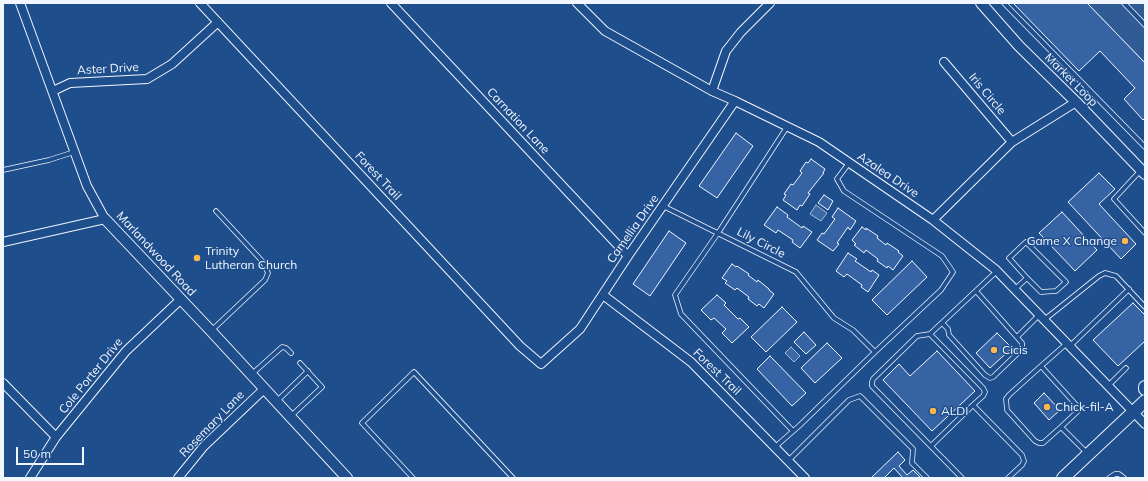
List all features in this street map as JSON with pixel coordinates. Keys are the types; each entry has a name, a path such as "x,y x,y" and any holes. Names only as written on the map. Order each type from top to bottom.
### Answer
{"main road":[{"path":"1063,478 1145,401"}],"street":[{"name":"Marlandwood Road","path":"20,3 87,186 105,219 347,478"},
{"name":"Forest Trail","path":"200,3 520,346 541,364"},
{"name":"Carnation Lane","path":"391,3 628,256"},
{"name":"Azalea Drive","path":"577,3 605,31 712,91 819,142 933,220 997,271 1145,424"},
{"path":"712,91 726,51 741,32 770,3"},
{"name":"Market Loop","path":"981,3 1019,46 1076,102 1143,172"},
{"name":"Aster Drive","path":"52,91 70,83 147,80 172,64 218,22"},
{"name":"Iris Circle","path":"944,62 1012,142"},
{"name":"Camellia Drive","path":"541,364 580,329 628,256 664,206 735,101"},
{"path":"933,220 1012,142 1076,102"},
{"path":"3,242 105,219"},
{"name":"Forest Trail","path":"603,294 691,362 805,478"},
{"name":"Cole Porter Drive","path":"30,478 56,438 126,351 181,299"},
{"path":"3,383 56,438"},
{"name":"Rosemary Lane","path":"178,478 204,446 264,389"}],"lane":[{"path":"1004,3 1145,147"},
{"path":"1124,3 1145,26"},
{"path":"788,127 675,295 681,314 793,431"},
{"path":"3,170 49,160 75,152"},
{"path":"775,447 941,290 953,272 942,256 844,191 836,179 849,163"},
{"path":"1143,172 1114,199 1145,233"},
{"name":"Lily Circle","path":"664,206 796,272 834,318 853,330 875,352"},
{"path":"211,331 265,280 268,273 263,262 216,211"},
{"path":"1026,242 1066,282 1056,291 1041,292 1027,278 1009,258 1026,242"},
{"path":"962,478 872,386 872,382 873,379 917,336 930,334 997,271"},
{"path":"1017,337 1104,273 1116,276 1145,307"},
{"path":"1014,289 1027,278"},
{"path":"1041,366 1079,408 1078,411 1043,443 1039,443 1035,441 1007,410 1006,400 1009,395 1041,366 1068,345 1129,289"},
{"path":"942,323 948,329 949,336 985,375 990,378 993,377 1022,349 1022,343 976,292"},
{"path":"930,334 983,388 985,392 983,396 931,446"},
{"path":"251,374 282,347 286,348 291,353"},
{"path":"290,417 322,387 300,363"},
{"path":"1108,386 1126,368"},
{"path":"276,402 308,371"},
{"path":"413,478 362,423 414,372 513,478"},
{"path":"788,461 849,400 860,396 913,450 912,463 927,478"},
{"path":"973,405 1022,455 1024,461 1022,465 1008,478"},
{"path":"1061,427 1088,454"},
{"path":"1109,478 1115,474 1118,474 1124,478"}],"shaded area":[{"path":"1087,3 1145,3 1145,63"},
{"path":"816,205 827,213 821,221 810,214"},
{"path":"791,347 800,356 794,362 785,353"}],"building":[{"path":"1013,3 1087,3 1145,63 1145,118 1143,120 1124,99 1135,88 1100,51 1079,71"},
{"path":"736,133 753,146 717,198 699,186"},
{"path":"811,159 825,169 824,173 808,193 810,194 802,206 800,205 797,210 783,200 786,195 784,194 802,173 800,171 806,162 808,163"},
{"path":"1099,173 1115,189 1099,204 1136,244 1121,259 1068,202"},
{"path":"824,195 833,201 828,210 818,203"},
{"path":"777,207 788,215 787,217 802,228 803,226 812,232 800,248 792,242 793,240 778,230 776,233 764,225"},
{"path":"838,208 856,221 850,230 848,227 837,243 839,244 833,251 817,240 822,233 824,234 835,219 832,217"},
{"path":"1062,212 1097,250 1075,271 1039,233"},
{"path":"862,227 878,236 877,238 886,245 887,243 899,251 898,252 903,256 893,270 877,261 878,259 866,250 864,253 854,245 856,244 852,240"},
{"path":"669,231 686,243 650,296 633,284"},
{"path":"848,253 857,259 855,261 871,272 872,270 879,275 868,292 861,287 862,285 847,274 844,277 836,271"},
{"path":"912,261 927,277 887,315 872,300"},
{"path":"732,264 749,274 748,275 757,282 758,280 774,294 764,308 759,304 757,306 748,299 749,297 737,288 735,290 725,283 727,281 722,278"},
{"path":"717,295 726,303 724,305 738,319 740,318 749,327 732,343 722,333 726,329 714,318 711,320 701,310"},
{"path":"1133,303 1145,315 1145,341 1118,366 1093,340"},
{"path":"782,307 797,322 766,352 751,337"},
{"path":"804,332 816,345 806,354 794,342"},
{"name":"Cicis","path":"997,333 1012,348 990,368 976,353"},
{"path":"827,343 842,358 815,383 801,368"},
{"name":"ALDI","path":"937,351 975,391 932,431 883,380 899,364 910,376"},
{"path":"770,356 806,393 792,406 757,369"},
{"name":"Chick-fil-A","path":"1044,393 1060,410 1049,420 1034,403"},
{"path":"898,452 905,460 899,466 907,475 913,470 921,478 903,478 894,468 884,478 871,478"}],"place":[{"name":"Game X Change","path":"1125,241"},
{"name":"Trinity Lutheran Church","path":"197,258"},
{"name":"Cicis","path":"994,350"},
{"name":"Chick-fil-A","path":"1047,407"},
{"name":"ALDI","path":"933,411"}]}
